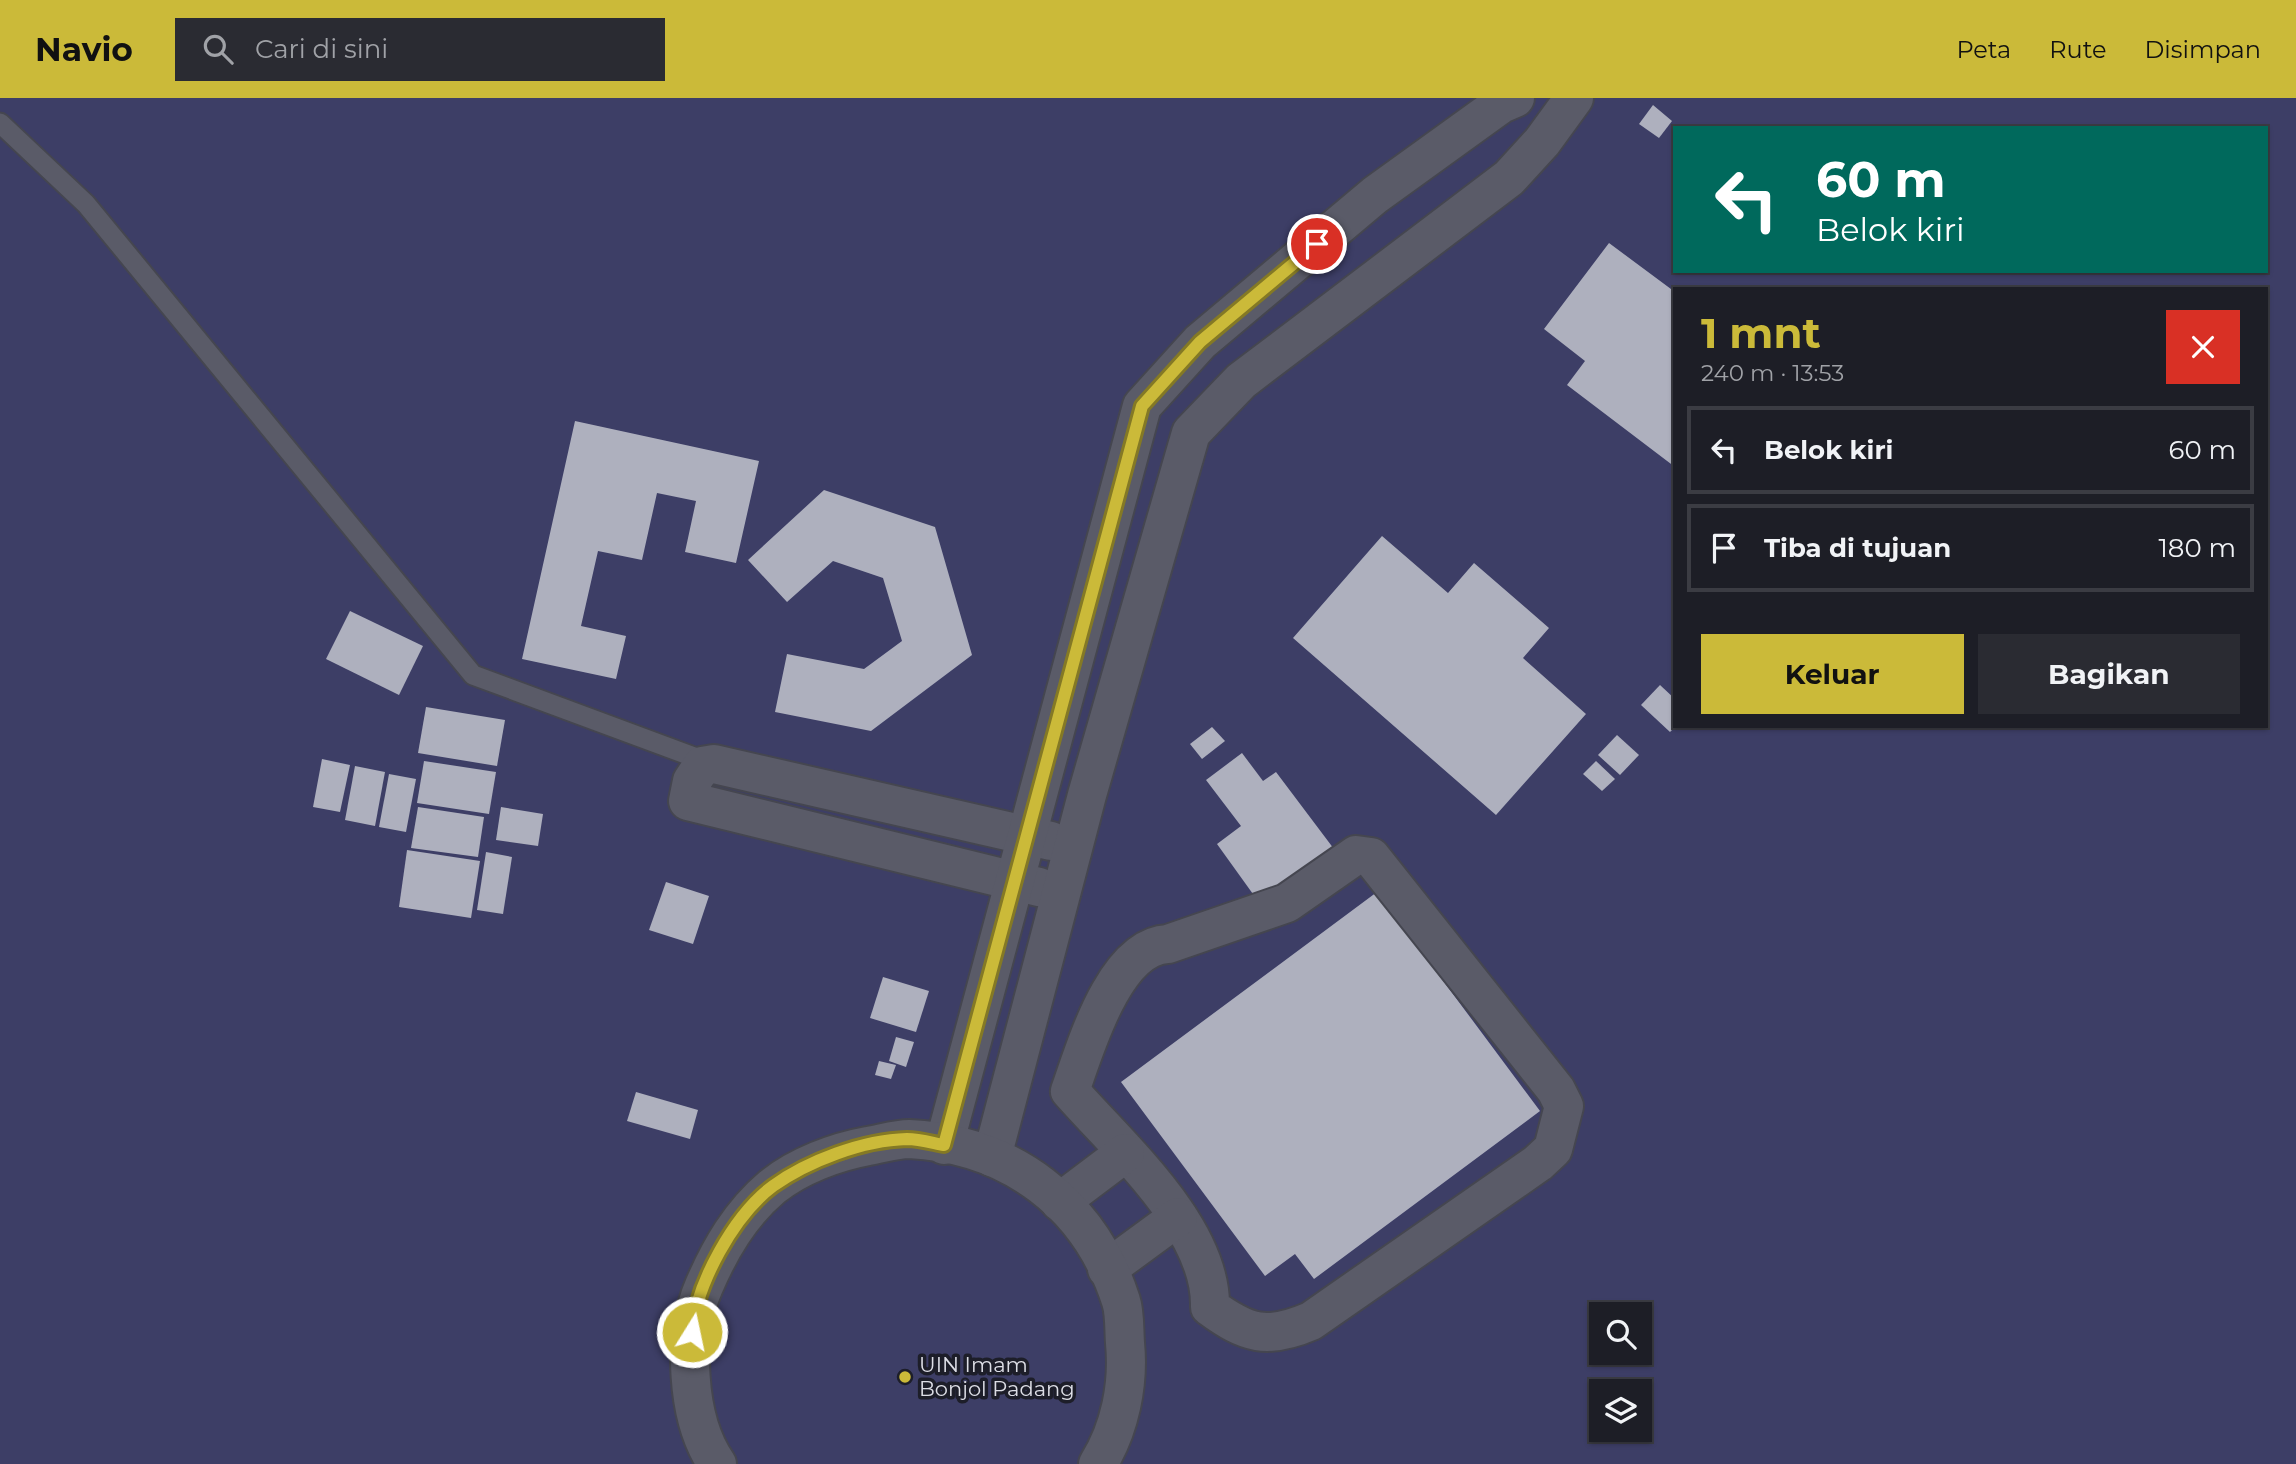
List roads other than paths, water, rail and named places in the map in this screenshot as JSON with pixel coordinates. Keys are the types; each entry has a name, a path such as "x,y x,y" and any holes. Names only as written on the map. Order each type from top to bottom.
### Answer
{"street":[{"path":"944,1145 1142,406 1200,342 1375,195 1501,104 1515,98"},
{"path":"992,1157 1074,846 1191,433 1241,381 1509,178 1542,142 1574,98"},
{"path":"1062,893 688,801 692,781 702,766 714,764 1074,846"},
{"path":"1356,855 1371,857 1556,1090 1564,1106 1553,1149 1538,1163 1311,1321 1291,1330 1251,1332 1210,1307 1208,1281 1200,1257 1178,1217 1125,1153 1070,1091 1101,1005 1122,976 1145,952 1157,945 1168,944 1287,904 1356,855"},
{"path":"717,1464 708,1451 689,1380 694,1308 723,1241 772,1187 836,1152 907,1139 979,1150 1043,1184 1093,1237 1122,1303 1128,1374 1110,1445 1098,1464"},
{"path":"1060,1202 1125,1153"},
{"path":"1107,1269 1178,1217"}],"lane":[{"path":"0,123 86,204 473,675 714,764"}],"place":[{"name":"UIN Imam Bonjol Padang","path":"905,1377"}]}
